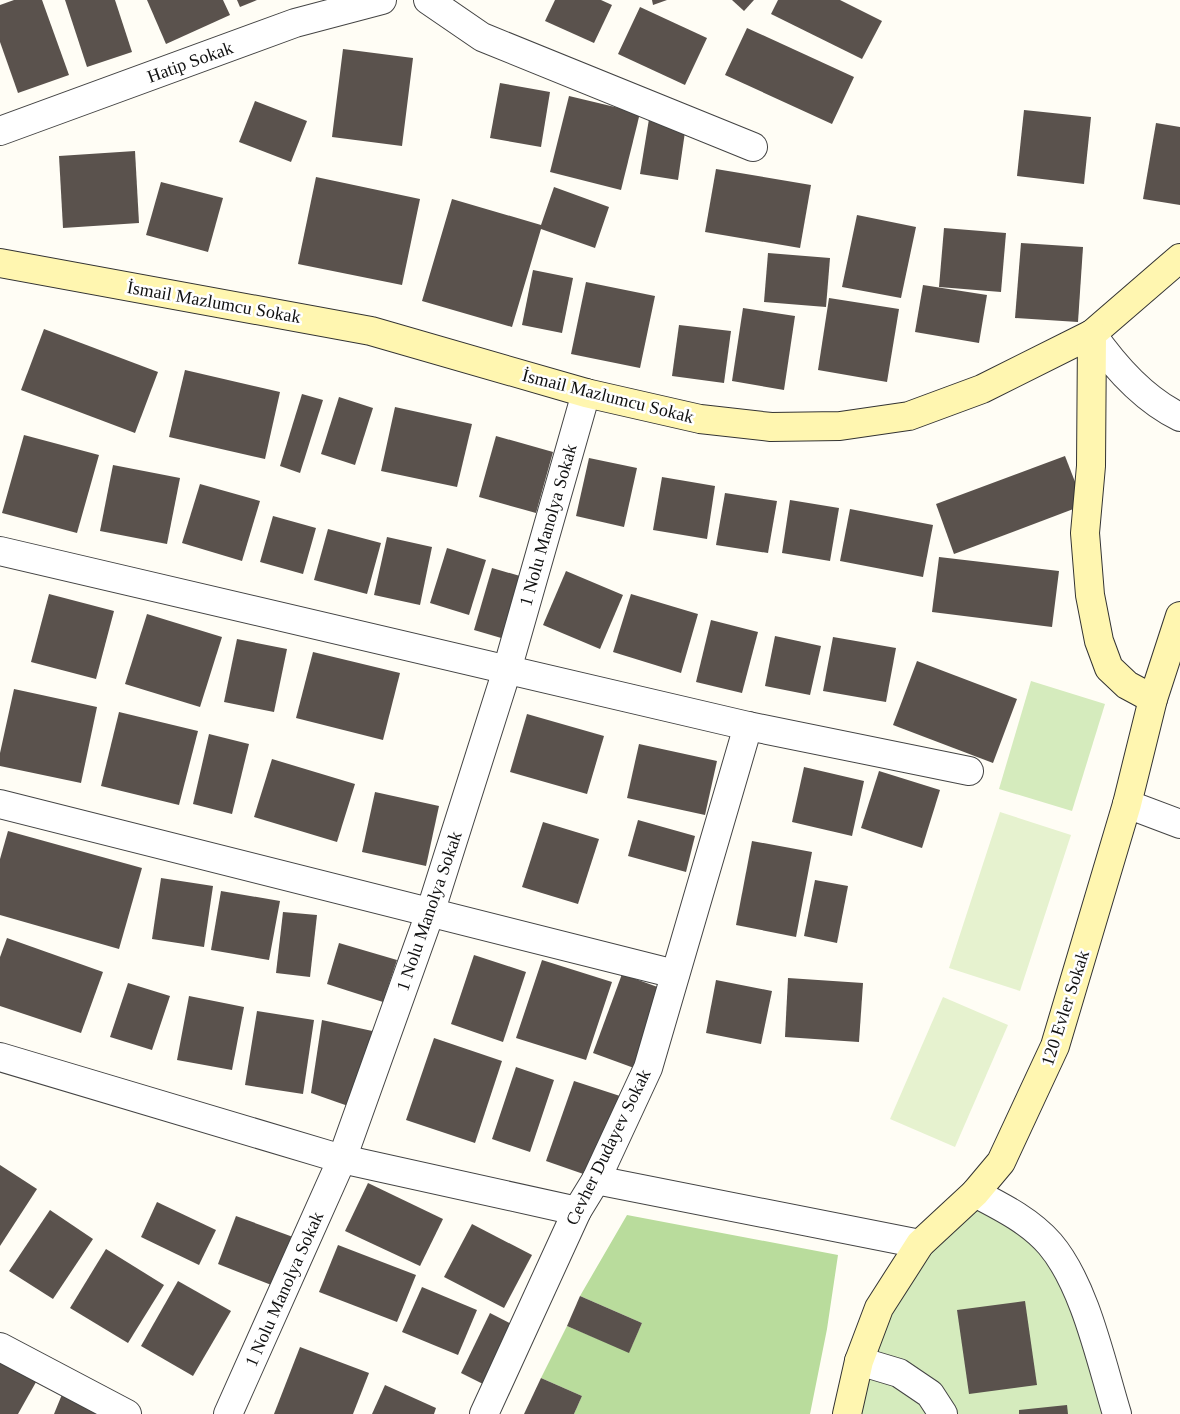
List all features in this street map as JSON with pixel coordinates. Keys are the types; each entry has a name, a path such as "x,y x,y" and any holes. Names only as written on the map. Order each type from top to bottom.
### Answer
{"street":[{"name":"Hatip Sokak","path":"0,131 295,23 382,0"},
{"path":"428,0 482,37 752,147"},
{"name":"İsmail Mazlumcu Sokak","path":"0,263 371,331 586,393 700,419 771,427 840,426 909,416 982,389 1092,334 1180,258"},
{"path":"1092,334 1127,379 1170,412 1180,417"},
{"path":"1092,334 1091,466 1085,533 1090,595 1099,641 1109,668 1127,685 1153,699"},
{"name":"1 Nolu Manolya Sokak","path":"228,1414 342,1159 430,913 507,670 586,393"},
{"path":"0,551 748,726 969,771"},
{"name":"120 Evler Sokak","path":"846,1414 859,1361 879,1308 920,1244 975,1194 1001,1162 1055,1046 1127,804 1153,699 1180,616"},
{"name":"Cevher Dudayev Sokak","path":"484,1414 577,1211 596,1180 648,1068 748,726"},
{"path":"0,804 675,974"},
{"path":"1127,804 1180,824"},
{"path":"0,1057 342,1159 577,1211"},
{"path":"596,1180 920,1244"},
{"path":"975,1194 1012,1212 1050,1244 1077,1287 1117,1414"},
{"path":"0,1347 127,1414"},
{"path":"859,1361 899,1374 930,1394 943,1414"}],"green space":[{"path":"1031,681 1105,704 1072,811 999,789"},
{"path":"1000,812 1071,835 1020,991 949,968"},
{"path":"943,997 1008,1025 955,1147 890,1119"},
{"path":"980,1205 1044,1252 1070,1300 1107,1414 853,1414 874,1343 908,1276 948,1230"},
{"path":"627,1215 838,1255 827,1329 810,1414 574,1414 582,1396 541,1378 567,1326 629,1352 642,1323 580,1296"}],"building":[{"path":"14,0 42,0 69,75 18,93 0,42 0,5"},
{"path":"65,0 115,0 132,52 87,67"},
{"path":"147,0 223,0 230,15 166,44"},
{"path":"237,0 257,0 240,7"},
{"path":"555,0 601,0 612,5 594,43 545,21"},
{"path":"652,0 667,0 653,5"},
{"path":"732,0 754,0 744,11"},
{"path":"778,0 840,0 882,21 862,59 771,14"},
{"path":"640,7 707,38 685,85 618,54"},
{"path":"747,28 854,77 832,124 725,75"},
{"path":"343,49 413,58 402,146 332,137"},
{"path":"500,83 550,92 541,147 490,138"},
{"path":"569,96 640,113 621,190 550,172"},
{"path":"255,101 307,121 291,162 239,142"},
{"path":"1024,110 1091,117 1084,184 1017,176"},
{"path":"649,119 686,125 678,180 640,174"},
{"path":"1156,123 1180,127 1180,205 1143,199"},
{"path":"135,151 139,223 63,228 59,156"},
{"path":"716,169 811,185 800,248 705,232"},
{"path":"316,177 420,199 402,285 298,264"},
{"path":"161,182 223,198 208,252 146,235"},
{"path":"554,187 609,207 595,248 541,229 512,327 422,301 452,199 541,225"},
{"path":"857,215 916,227 901,298 842,287"},
{"path":"944,228 1006,233 1001,292 939,287"},
{"path":"1021,243 1083,247 1078,322 1015,318"},
{"path":"768,253 830,258 826,307 764,302"},
{"path":"533,270 573,278 562,333 522,325"},
{"path":"586,282 655,296 640,368 571,354"},
{"path":"923,285 987,295 979,343 915,332"},
{"path":"829,298 899,309 887,382 818,370"},
{"path":"743,308 795,316 784,390 732,381"},
{"path":"679,325 731,331 724,383 672,376"},
{"path":"44,329 158,372 135,433 21,390"},
{"path":"185,370 280,392 265,459 169,437"},
{"path":"302,394 323,400 300,473 280,466"},
{"path":"339,397 373,408 355,465 321,454"},
{"path":"395,407 472,424 457,487 381,471"},
{"path":"24,435 99,455 77,533 2,513"},
{"path":"496,436 553,452 536,513 479,497"},
{"path":"1065,456 1084,505 954,554 936,504"},
{"path":"589,458 637,468 624,527 576,516"},
{"path":"113,465 180,478 167,544 100,531"},
{"path":"662,477 715,486 707,539 653,530"},
{"path":"200,484 260,501 242,561 182,543"},
{"path":"725,493 777,501 768,553 716,545"},
{"path":"790,500 839,508 830,561 782,553"},
{"path":"850,509 933,525 923,577 840,561"},
{"path":"273,516 316,528 303,574 260,562"},
{"path":"328,529 381,543 367,594 314,580"},
{"path":"387,537 432,547 420,605 374,595"},
{"path":"447,548 486,560 469,615 430,603"},
{"path":"939,557 1059,571 1052,627 932,612"},
{"path":"492,568 527,578 508,640 474,630"},
{"path":"566,571 623,595 600,649 543,625"},
{"path":"49,594 114,611 96,679 31,662"},
{"path":"631,594 698,614 681,673 613,652"},
{"path":"147,614 222,637 200,707 125,684"},
{"path":"711,620 758,632 742,693 696,682"},
{"path":"775,636 821,646 810,695 765,686"},
{"path":"833,637 896,648 886,702 823,691"},
{"path":"237,639 287,649 274,712 224,702"},
{"path":"313,652 400,673 383,740 296,718"},
{"path":"917,661 1017,699 993,763 893,725"},
{"path":"14,689 97,707 81,783 0,766 0,753"},
{"path":"119,712 198,731 179,805 101,786"},
{"path":"527,714 604,736 587,794 510,772"},
{"path":"209,734 249,744 232,814 193,804"},
{"path":"639,744 717,761 705,815 627,798"},
{"path":"272,759 355,784 337,842 254,817"},
{"path":"804,767 864,781 852,836 792,822"},
{"path":"879,771 940,790 922,848 861,828"},
{"path":"375,792 439,806 426,866 362,852"},
{"path":"638,820 695,836 686,872 628,856"},
{"path":"543,822 599,839 578,904 522,887"},
{"path":"8,831 142,868 119,949 0,915 0,859"},
{"path":"752,841 812,852 796,937 736,925"},
{"path":"161,878 213,886 204,947 152,939"},
{"path":"815,880 848,886 837,943 804,936"},
{"path":"221,891 280,901 269,960 211,950"},
{"path":"283,912 317,915 310,977 276,973"},
{"path":"7,938 103,972 81,1033 0,1006 0,957"},
{"path":"339,943 397,960 383,1002 327,984"},
{"path":"474,955 526,972 503,1042 451,1024"},
{"path":"542,960 612,982 586,1060 516,1038"},
{"path":"622,974 663,989 634,1068 593,1053"},
{"path":"788,978 863,983 859,1042 785,1037"},
{"path":"716,980 772,991 761,1044 706,1033"},
{"path":"128,983 170,996 152,1050 110,1037"},
{"path":"189,996 244,1007 232,1070 177,1060"},
{"path":"257,1011 314,1020 303,1094 245,1085"},
{"path":"322,1020 377,1032 351,1107 311,1093"},
{"path":"434,1038 502,1061 475,1143 406,1120"},
{"path":"516,1067 554,1080 530,1152 492,1139"},
{"path":"574,1081 620,1096 592,1177 546,1161"},
{"path":"0,1165 37,1189 0,1246"},
{"path":"368,1183 443,1219 420,1266 345,1231"},
{"path":"157,1202 216,1230 199,1265 141,1237"},
{"path":"50,1210 93,1239 53,1299 9,1271"},
{"path":"236,1216 293,1237 274,1286 218,1264"},
{"path":"472,1224 532,1255 504,1308 444,1277"},
{"path":"338,1245 416,1275 397,1322 319,1292"},
{"path":"106,1249 164,1285 128,1343 70,1308"},
{"path":"178,1281 231,1311 193,1376 141,1346"},
{"path":"422,1287 477,1310 458,1355 402,1332"},
{"path":"580,1296 642,1323 629,1353 567,1326"},
{"path":"1025,1301 1037,1385 969,1394 957,1310"},
{"path":"490,1313 517,1327 487,1386 461,1373"},
{"path":"300,1347 369,1373 353,1414 274,1414"},
{"path":"0,1352 40,1375 18,1414 0,1414"},
{"path":"541,1378 582,1396 574,1414 524,1414"},
{"path":"385,1385 436,1408 434,1414 372,1414"},
{"path":"63,1392 98,1414 54,1414"},
{"path":"1067,1405 1068,1414 1019,1414 1019,1410"}]}
